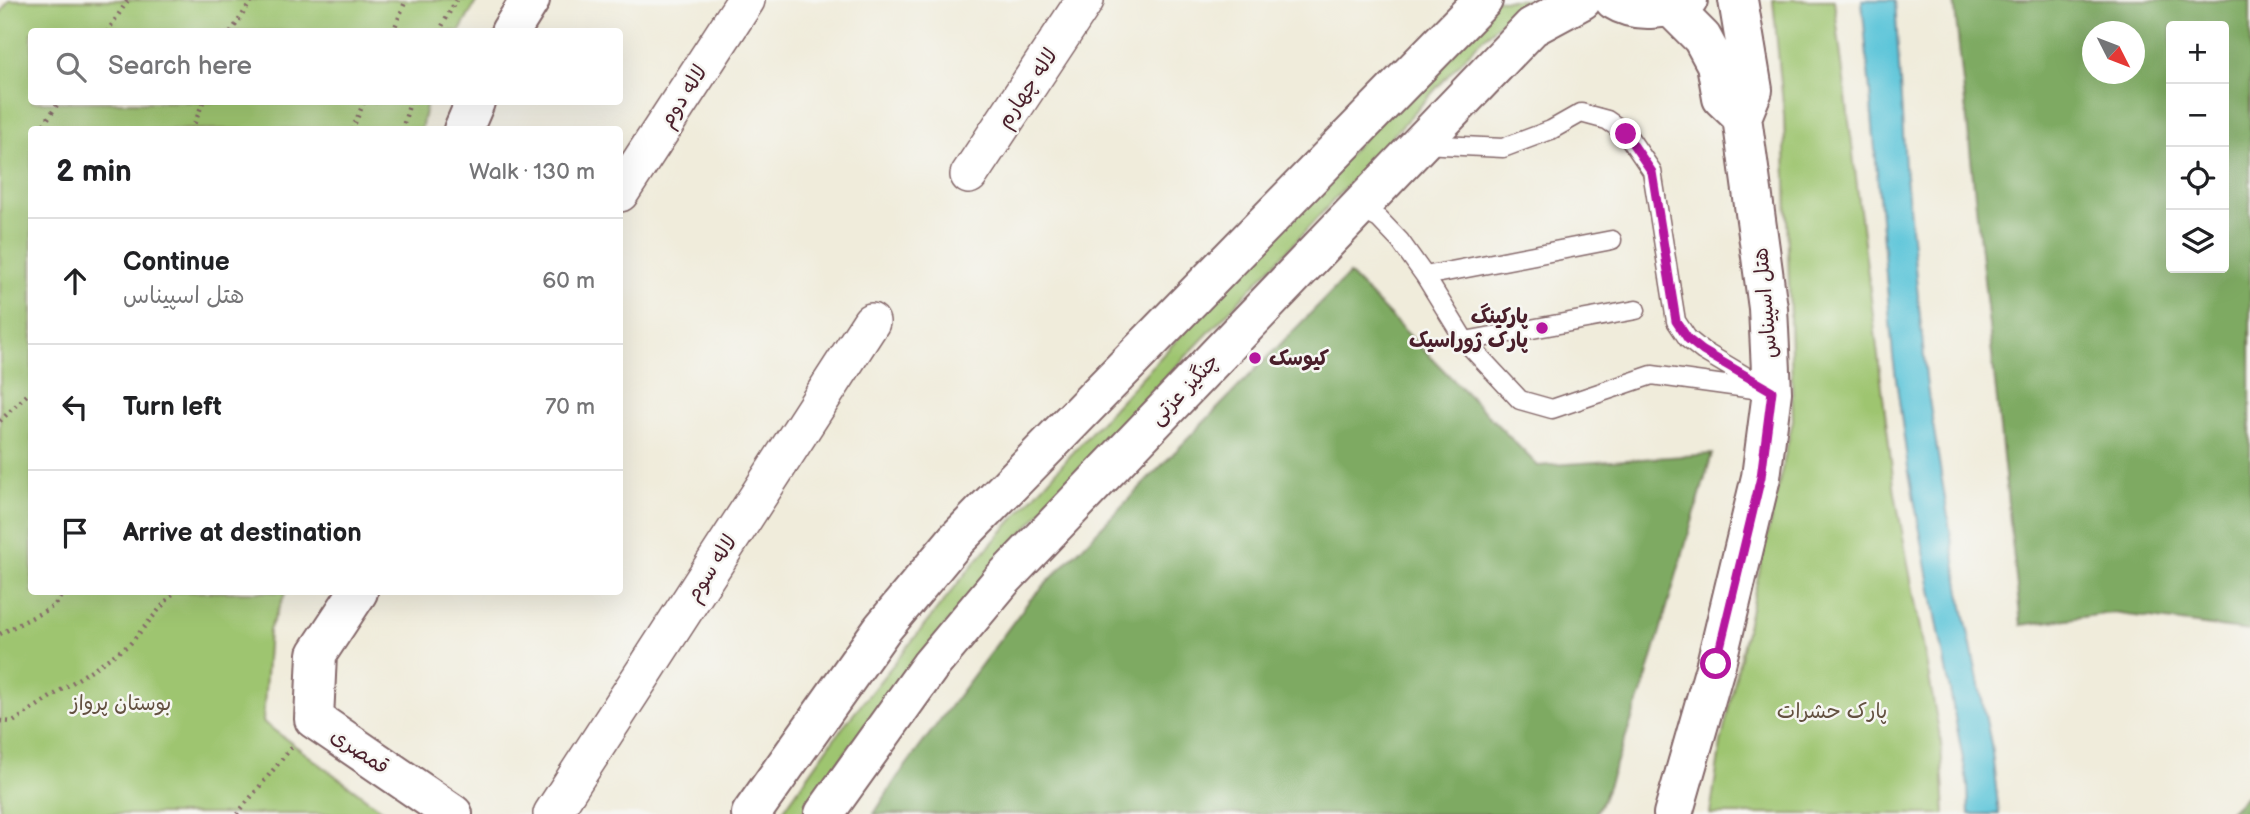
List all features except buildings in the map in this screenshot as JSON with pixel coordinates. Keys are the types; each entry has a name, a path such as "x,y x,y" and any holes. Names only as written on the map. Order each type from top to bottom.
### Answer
{"street":[{"path":"512,28 530,0"},
{"name":"لاله دوم","path":"623,188 746,0"},
{"name":"لاله چهارم","path":"969,175 1085,0"},
{"path":"751,814 882,629 956,540 1483,0"},
{"name":"چنگیز عزتی","path":"824,814 930,666 1002,580 1532,27 1582,0"},
{"path":"1614,0 1645,10 1679,4 1716,64 1722,98 1742,117 1753,90 1738,0"},
{"path":"465,126 474,105"},
{"name":"هتل اسپیناس","path":"1673,814 1716,664 1761,477 1772,391 1768,308 1742,117"},
{"name":"لاله سوم","path":"552,814 871,322"},
{"name":"قمصری","path":"356,595 317,654 314,719 453,814"}],"lane":[{"path":"1419,144 1503,148 1551,130 1581,113 1607,120 1626,134 1652,172 1676,321 1688,339 1703,351 1772,391"},
{"path":"1358,208 1379,219 1400,241 1426,276 1465,341 1520,400 1552,409 1652,375 1772,391"},
{"path":"1426,276 1612,240"},
{"path":"1465,341 1636,310"}],"path":[{"path":"110,28 128,0"},
{"path":"234,28 252,0"},
{"path":"395,28 406,0"},
{"path":"441,28 456,0"},
{"path":"43,126 57,105"},
{"path":"194,126 202,105"},
{"path":"354,126 363,105"},
{"path":"403,126 409,105"},
{"path":"0,421 28,394"},
{"path":"0,634 54,606 62,595"},
{"path":"0,721 13,722 129,645 171,595"},
{"path":"237,814 314,719"}],"green space":[{"name":"بوستان پرواز","path":"9,0 477,0 462,28 28,28 28,105 426,105 422,126 28,126 28,595 285,595 269,630 263,722 387,814 0,814 0,14"},
{"path":"1492,0 1535,0 1502,21 1477,44 1297,240 1089,458 992,567 863,728 801,814 781,814 836,736 976,561 1094,429"},
{"name":"پارک حشرات","path":"1773,0 1834,0 1895,493 1941,742 1945,814 1710,814 1721,743 1793,420 1784,115"},
{"path":"1954,0 2250,0 2250,631 2112,613 2021,625"},
{"path":"1349,274 1538,466 1712,454 1644,686 1603,800 1595,814 874,814 896,779 1029,601"},
{"path":"2250,792 2250,814 2227,814"}],"water":[{"path":"1862,0 1895,0 1905,166 1927,387 1960,592 1991,744 1999,814 1969,814 1968,786 1908,467 1893,356"}],"place":[{"name":"پارکینگ پارک ژوراسیک","path":"1542,328"},
{"name":"کیوسک","path":"1255,358"}],"route":[{"path":"1626,134 1652,172 1676,321 1688,339 1703,351 1772,391 1761,477 1716,664"}]}
